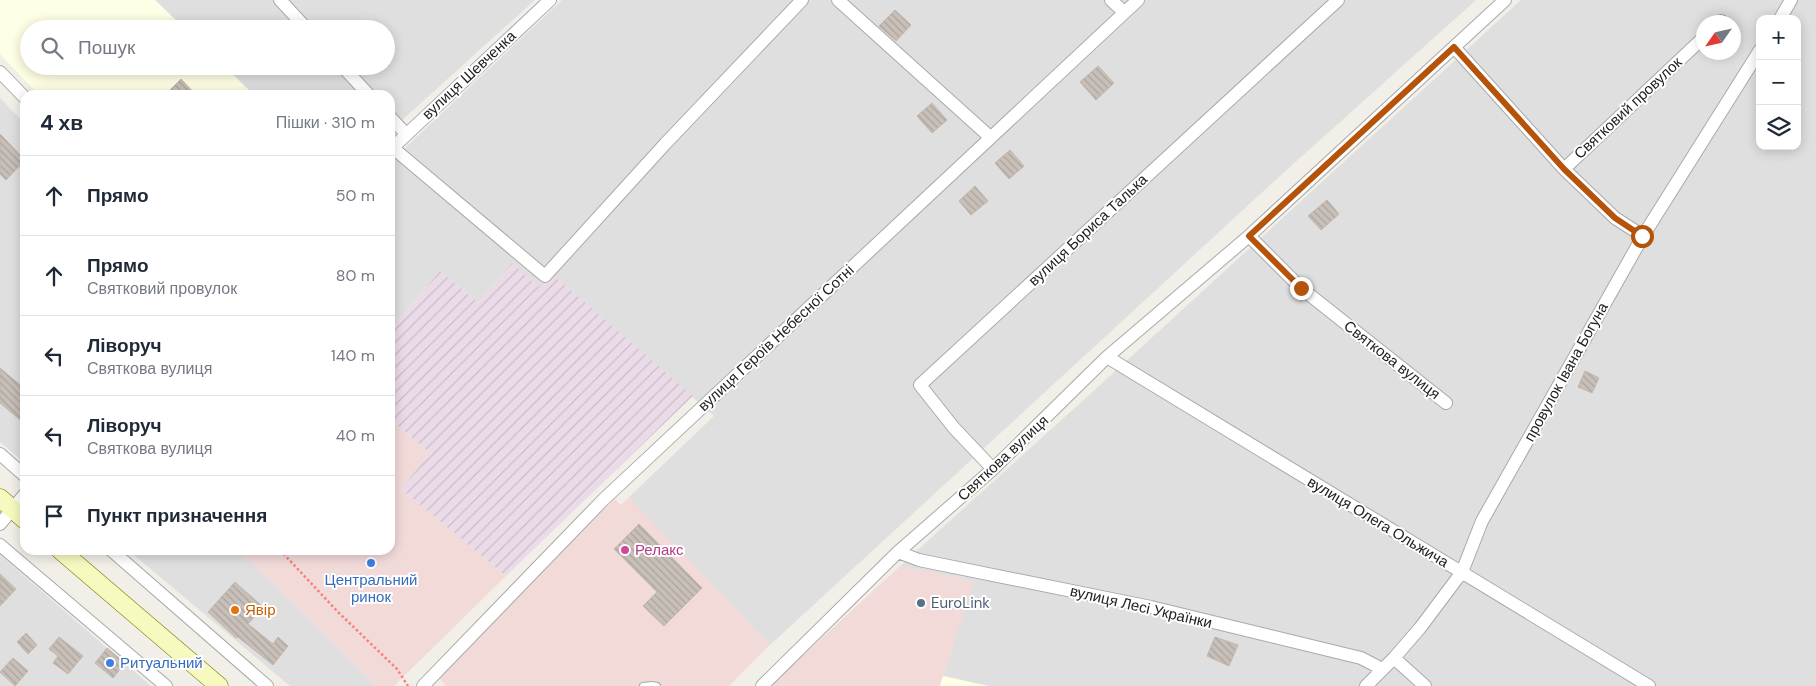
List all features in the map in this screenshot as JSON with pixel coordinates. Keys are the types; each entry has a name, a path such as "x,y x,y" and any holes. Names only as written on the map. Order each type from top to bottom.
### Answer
{"main road":[{"path":"66,555 219,686"}],"street":[{"path":"280,0 299,20"},
{"name":"вулиця Шевченка","path":"395,145 550,0"},
{"path":"395,152 545,276 665,144 802,0"},
{"path":"838,0 990,137"},
{"path":"1111,0 1124,12"},
{"name":"вулиця Героїв Небесної Сотні","path":"423,686 603,500 1138,0"},
{"name":"вулиця Бориса Талька","path":"993,469 954,428 920,385 1338,0"},
{"name":"Святкова вулиця","path":"762,686 898,552 993,469 1107,358 1249,236 1505,0"},
{"path":"1782,15 1791,0"},
{"name":"Святковий провулок","path":"1454,47 1564,169 1696,45"},
{"name":"провулок Івана Богуна","path":"1366,686 1420,628 1462,572 1482,521 1642,236 1756,56"},
{"path":"0,72 20,93"},
{"path":"351,75 365,90"},
{"path":"395,122 406,134"},
{"path":"1564,169 1615,218 1642,236"},
{"name":"Святкова вулиця","path":"1249,236 1301,288 1446,403"},
{"name":"вулиця Олега Ольжича","path":"1107,358 1649,686"},
{"path":"0,454 20,472"},
{"path":"0,524 12,509"},
{"path":"0,545 166,686"},
{"name":"вулиця Лесі Українки","path":"898,552 919,560 1151,607 1361,658 1382,669"},
{"path":"117,555 268,686"},
{"path":"1394,658 1425,686"}],"lane":[{"path":"643,686 657,686"}],"path":[{"path":"285,555 338,612 397,669 408,686"}],"shaded area":[{"path":"0,0 155,0 176,20 20,20 20,75 233,75 249,90 34,90 0,54"},
{"path":"155,0 535,0 395,126 395,90 249,90 233,75 395,75 395,20 176,20"},
{"path":"562,0 1476,0 1280,176 770,645 715,591 629,497 714,416 553,275 538,287 512,264 478,303 440,271 395,324 395,157"},
{"path":"1521,0 1816,0 1816,686 988,686 943,676 973,581 900,566"},
{"path":"0,98 20,119 20,459 0,442"},
{"path":"512,263 538,287 553,275 693,396 506,576 401,489 430,453 395,423 395,324 440,271 478,303"},
{"name":"Центральний ринок","path":"395,423 430,453 401,489 506,576 394,686 376,686 244,555 395,555"},
{"path":"629,497 770,645 729,686 446,686 439,678 440,670 615,499 621,505"},
{"path":"0,555 151,686 0,686"},
{"path":"134,555 244,555 376,686 290,686"},
{"path":"900,566 974,581 940,686 770,686"},
{"path":"943,676 988,686 940,686"}],"building":[{"path":"895,10 911,25 896,41 879,26"},
{"path":"1098,66 1114,83 1096,100 1080,82"},
{"path":"181,79 191,90 170,90"},
{"path":"932,103 947,120 932,133 917,116"},
{"path":"0,134 20,155 20,165 6,180 0,174"},
{"path":"1010,150 1024,166 1009,179 995,163"},
{"path":"975,186 988,201 971,215 959,201"},
{"path":"1327,200 1339,214 1321,230 1308,216"},
{"path":"0,368 20,385 20,420 0,403"},
{"path":"1585,371 1599,378 1592,393 1578,387"},
{"path":"639,524 702,588 664,626 643,606 657,592 614,549"},
{"path":"0,574 16,589 0,606"},
{"name":"Явір","path":"235,582 263,607 248,624 273,644 278,637 288,646 273,665 238,637 236,638 208,612"},
{"path":"26,633 37,645 28,654 17,642"},
{"path":"59,637 83,656 68,674 53,663 58,656 49,649"},
{"path":"1215,637 1238,645 1229,666 1207,656"},
{"name":"Ритуальний","path":"107,648 125,663 113,678 95,663"},
{"path":"13,658 28,671 15,686 0,672"}],"place":[{"name":"Релакс","path":"625,550"},
{"name":"Центральний ринок","path":"371,563"},
{"name":"EuroLink","path":"921,603"},
{"name":"Явір","path":"235,610"},
{"name":"Ритуальний","path":"110,663"}],"route":[{"path":"1301,288 1249,236 1454,47 1564,169 1615,218 1642,236"}]}
